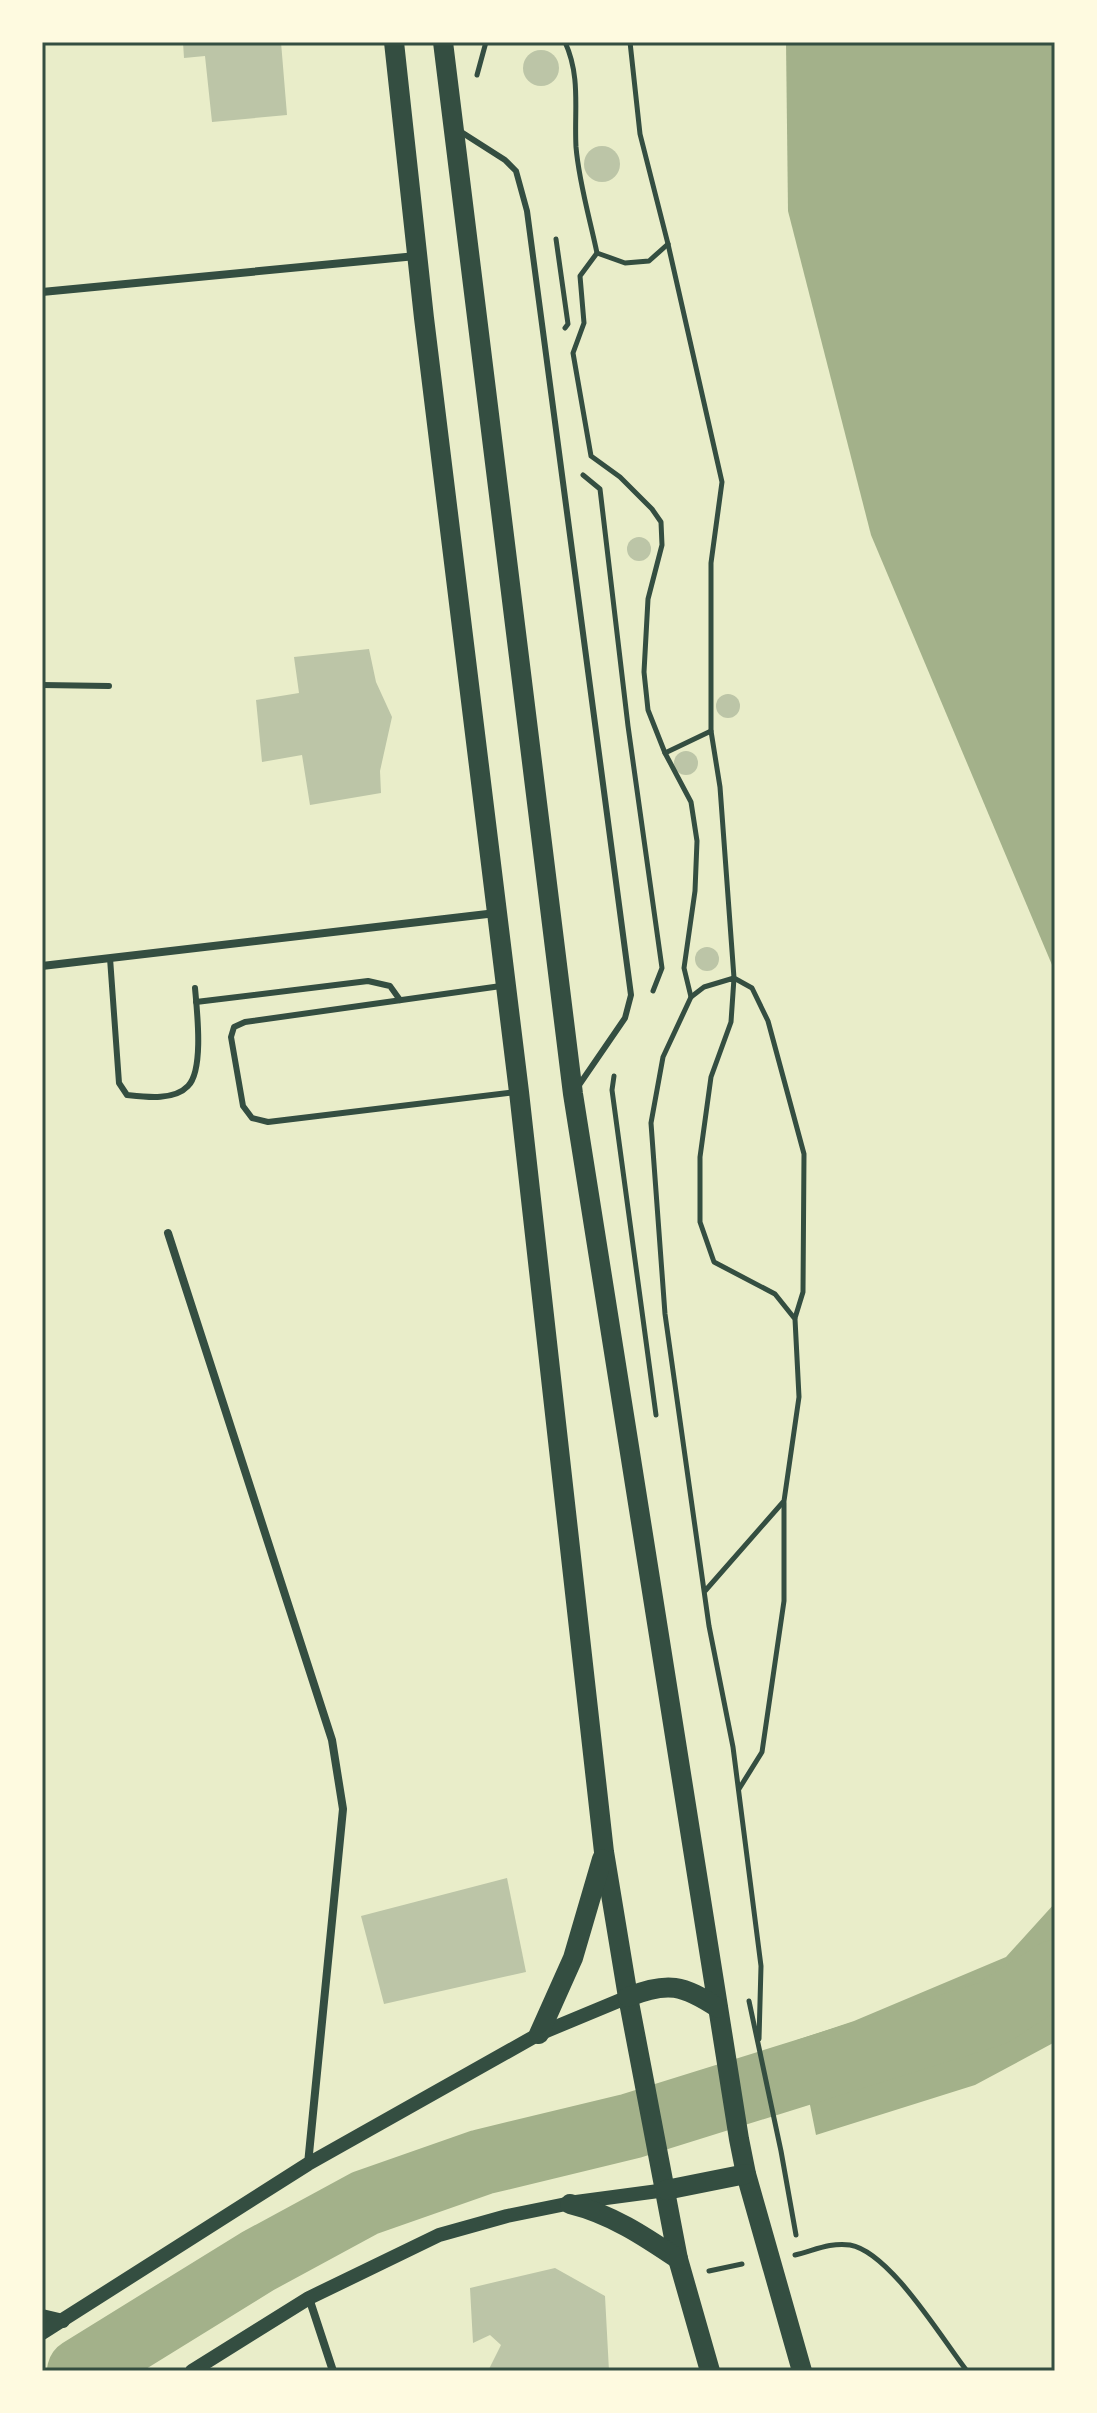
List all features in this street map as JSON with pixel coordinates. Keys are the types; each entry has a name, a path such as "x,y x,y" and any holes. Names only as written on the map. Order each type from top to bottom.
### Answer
{"main road":[{"path":"394,42 417,256 519,1092 604,1852 678,2259 710,2371"},
{"path":"443,42 573,1094 739,2139 746,2174 802,2371"},
{"path":"539,2034 573,1958 604,1852"},
{"path":"628,1997 651,1987 675,1986 694,1992 718,2008"},
{"path":"664,2180 746,2174"},
{"path":"570,2204 597,2211 634,2230 678,2259"}],"street":[{"path":"42,292 417,256"},
{"path":"42,966 496,913"},
{"path":"168,1233 332,1740 343,1809 308,2164"},
{"path":"42,2333 308,2164 539,2034 628,1997"},
{"path":"192,2371 309,2298 439,2235 664,2180"},
{"path":"309,2298 333,2371"},
{"path":"42,2316 63,2321"}],"lane":[{"path":"454,127 505,160 516,171 527,211 631,995 625,1018 573,1094"},
{"path":"42,685 109,686"},
{"path":"110,958 119,1083 127,1095 175,1095 189,1086 197,1064 195,988"},
{"path":"196,1002 368,981 390,986 400,1000"},
{"path":"505,985 245,1022 234,1027 231,1037 243,1106 252,1118 268,1122 519,1092"}],"path":[{"path":"565,42 573,60 577,86 576,148 597,253 580,276 584,323 573,353 591,456 641,496 661,522 662,545 648,599 644,672 648,710 665,753 691,802 697,841 695,891 684,968 691,997"},
{"path":"630,42 640,134 722,482 711,563 711,731 720,787 734,978 731,1022 711,1077 700,1157 700,1222 714,1262 775,1294 795,1319"},
{"path":"597,253 625,263 649,261 668,244"},
{"path":"665,753 711,731"},
{"path":"738,1790 762,1752 784,1601 784,1501 799,1397 795,1319 803,1292 804,1154 768,1021 752,988 734,978 704,987 691,997 663,1057 651,1123 665,1314 705,1591 738,1790 761,1966 759,2052 781,2151"},
{"path":"705,1591 784,1501"},
{"path":"800,2254 824,2246 852,2245 885,2265 967,2371"}],"shaded area":[{"path":"786,42 1055,42 1055,972 871,535 788,211"},
{"path":"1055,1903 1055,2042 975,2085 816,2135 797,2040 854,2021 1006,1957"}],"building":[{"path":"183,42 281,42 287,115 212,122 205,56 184,58"},
{"path":"541,50 554,55 559,68 554,81 541,86 528,81 523,68 528,55"},
{"path":"602,146 615,151 620,164 615,177 602,182 589,177 584,164 589,151"},
{"path":"639,537 648,540 651,549 648,558 639,561 630,558 627,549 630,540"},
{"path":"369,649 376,682 392,717 380,771 381,793 310,805 302,755 262,762 256,700 299,693 294,657"},
{"path":"728,694 737,697 740,706 737,715 728,718 719,715 716,706 719,697"},
{"path":"686,751 695,754 698,763 695,772 686,775 677,772 674,763 677,754"},
{"path":"707,947 716,950 719,959 716,968 707,971 698,968 695,959 698,950"},
{"path":"507,1878 526,1972 384,2004 361,1916"},
{"path":"555,2268 605,2296 609,2371 489,2369 501,2345 490,2335 473,2343 470,2288"}],"waterway":[{"path":"80,2371 258,2261 365,2203 482,2162 631,2126 993,2013 1055,1973"}]}
